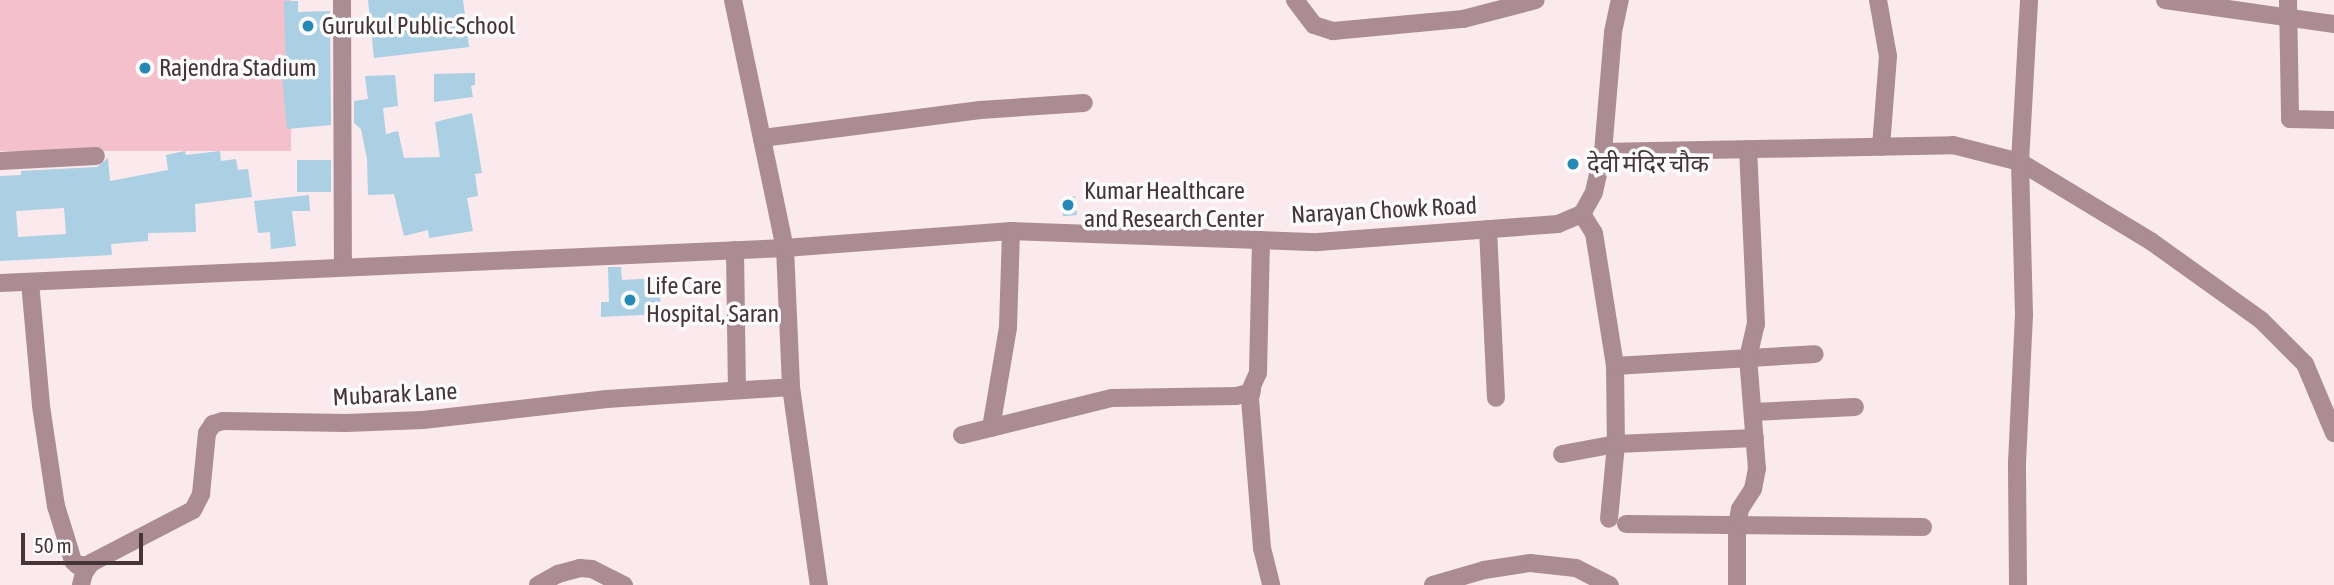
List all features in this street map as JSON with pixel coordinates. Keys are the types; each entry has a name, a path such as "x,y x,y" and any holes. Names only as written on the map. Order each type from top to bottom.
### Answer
{"street":[{"path":"342,0 343,267"},
{"path":"733,0 785,248 791,387 819,585"},
{"path":"1295,0 1314,25 1333,31 1437,23 1536,0"},
{"path":"1608,519 1616,444 1615,366 1594,233 1582,214 1594,192 1603,152 1613,32 1620,0"},
{"path":"1878,0 1888,56 1881,147"},
{"path":"2018,585 2017,463 2024,315 2020,162 2029,0"},
{"path":"2165,0 2288,9 2334,24"},
{"path":"2288,9 2290,119 2334,120"},
{"path":"762,138 980,110 1084,103"},
{"path":"1603,152 1953,145 2020,162 2152,242 2262,320 2305,364 2327,398 2334,433"},
{"path":"1737,585 1737,526 1740,509 1752,489 1757,469 1748,358 1756,324 1748,149"},
{"path":"0,161 96,156"},
{"name":"Narayan Chowk Road","path":"0,283 785,248 1011,231 1318,242 1558,224 1582,214"},
{"path":"1488,229 1496,398"},
{"path":"991,428 1008,327 1011,231"},
{"path":"1261,240 1258,373 1250,399 1262,548 1271,585"},
{"path":"735,250 737,390"},
{"path":"30,282 41,406 56,506 74,561 77,565 88,566 81,585"},
{"path":"1615,366 1815,354"},
{"name":"Mubarak Lane","path":"88,566 193,510 201,494 207,433 213,424 223,421 346,423 423,420 607,399 791,387"},
{"path":"962,435 1112,398 1236,396 1252,390"},
{"path":"1753,412 1855,407"},
{"path":"1562,454 1616,444 1755,438"},
{"path":"1626,524 1923,527"},
{"path":"1433,585 1484,570 1530,563 1576,568 1610,585"},
{"path":"538,585 558,574 580,568 592,569 624,585"}],"shaded area":[{"name":"Rajendra Stadium","path":"0,0 291,0 291,151 0,151"}],"building":[{"path":"368,0 463,0 469,47 374,58"},
{"path":"284,1 298,1 298,12 330,11 331,125 287,129 282,76 286,75"},
{"path":"475,73 475,85 471,86 473,97 434,102 434,74"},
{"path":"395,75 398,106 383,108 386,134 398,131 404,158 440,157 435,122 472,113 482,173 475,174 478,196 467,198 473,231 429,238 428,230 404,236 394,194 368,195 367,159 361,129 354,123 354,101 368,99 365,76"},
{"path":"185,151 186,155 220,151 221,161 236,159 238,170 248,169 252,197 195,204 196,232 148,233 148,241 111,244 112,255 0,261 0,176 21,175 21,171 97,167 108,158 110,181 168,170 166,155","holes":["64,208 66,234 18,237 16,211"]},
{"path":"297,160 331,160 331,192 297,192"},
{"path":"309,195 310,211 292,211 296,246 271,249 270,232 258,233 254,201"},
{"path":"1075,196 1077,215 1063,216 1061,197"},
{"path":"608,267 621,267 622,280 659,278 661,314 601,317 601,302 609,302"}],"place":[{"name":"Gurukul Public School","path":"308,26"},
{"name":"Rajendra Stadium","path":"145,68"},
{"name":"देवी मंदिर चौक","path":"1573,164"},
{"name":"Kumar Healthcare and Research Center","path":"1068,205"},
{"name":"Life Care Hospital, Saran","path":"630,300"}]}
